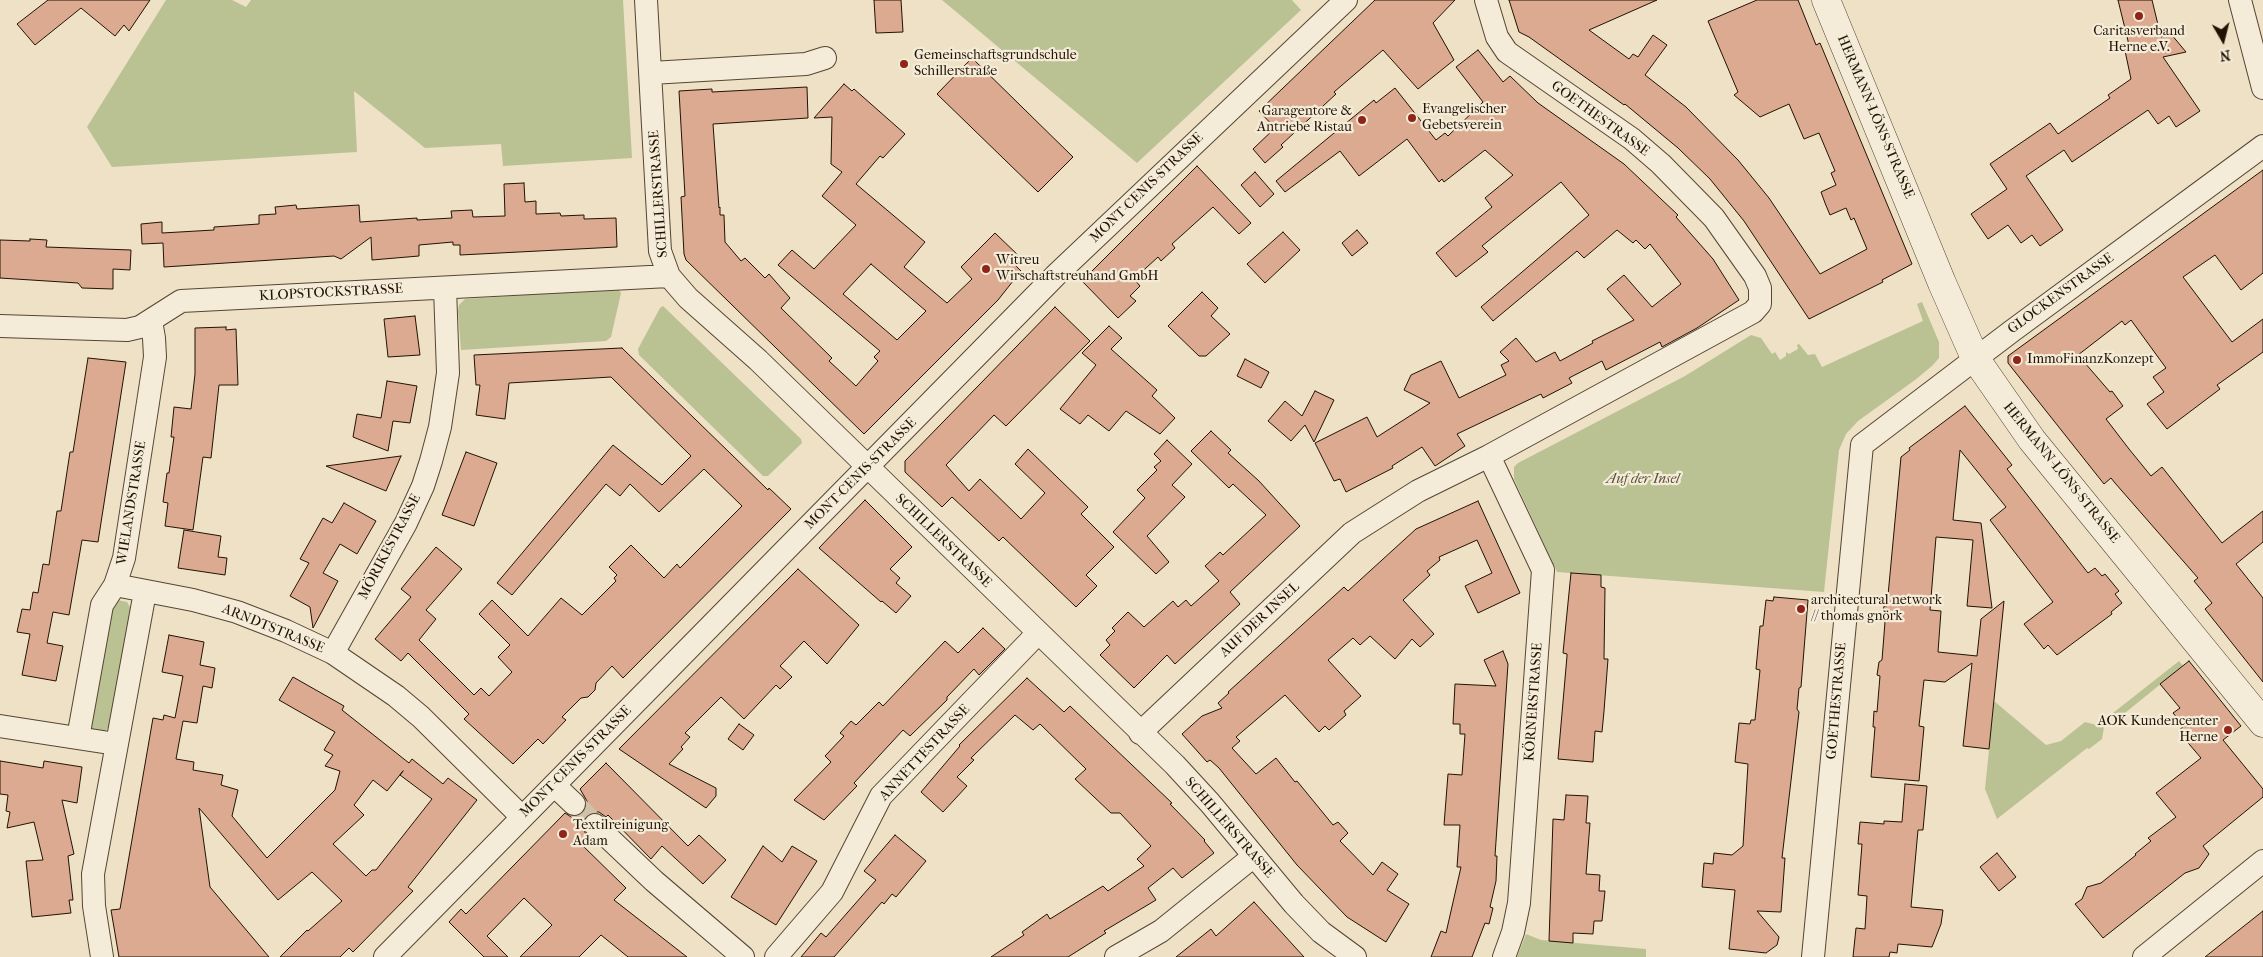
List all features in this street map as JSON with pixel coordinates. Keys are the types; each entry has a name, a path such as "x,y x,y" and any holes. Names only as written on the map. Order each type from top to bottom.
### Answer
{"street":[{"name":"SCHILLERSTRASSE","path":"646,0 660,251 669,276 688,298 758,360 1140,733 1210,803 1294,904 1321,932 1355,957"},
{"name":"MONT-CENIS-STRASSE","path":"385,957 1057,274 1346,0"},
{"name":"GOETHESTRASSE","path":"1486,0 1497,37 1507,52 1632,139 1682,184 1714,218 1755,276 1761,296 1760,304 1754,312"},
{"name":"HERMANN-LÖNS-STRASSE","path":"1826,0 1942,283 1975,358 2032,440 2263,723"},
{"path":"2240,0 2263,88"},
{"path":"650,73 806,64 825,58"},
{"name":"GLOCKENSTRASSE","path":"1862,445 1975,358 2263,146"},
{"name":"KLOPSTOCKSTRASSE","path":"0,326 127,330 140,327 181,301 669,276"},
{"name":"MÖRIKESTRASSE","path":"332,653 406,523 423,486 431,461 442,418 448,373 445,288"},
{"name":"AUF DER INSEL","path":"1140,733 1352,533 1418,491 1489,456 1754,312"},
{"name":"WIELANDSTRASSE","path":"78,738 102,605 115,585 124,558 155,357 151,321"},
{"name":"GOETHESTRASSE","path":"1813,957 1862,445"},
{"name":"KÖRNERSTRASSE","path":"1489,456 1543,570 1519,903 1513,932 1504,957"},
{"name":"ARNDTSTRASSE","path":"115,585 193,600 238,612 286,631 332,653 396,696 421,717 522,817"},
{"path":"102,957 94,906 93,874 145,592"},
{"name":"ANNETTESTRASSE","path":"776,957 832,892 881,796 1038,634"},
{"path":"0,726 116,744"},
{"path":"554,785 574,804"},
{"path":"595,825 654,881 743,957"},
{"path":"1116,957 1161,931 1254,856"},
{"path":"2144,957 2263,861"}],"green space":[{"path":"166,0 232,0 246,7 251,0 623,0 632,158 503,166 501,144 425,148 354,91 357,152 112,167 87,127"},
{"path":"942,0 1292,0 1301,10 1137,163"},
{"path":"618,289 621,293 611,337 606,341 461,350 458,311 459,305 465,299"},
{"name":"Auf der Insel","path":"1922,302 1939,342 1939,358 1915,380 1858,421 1846,434 1839,450 1824,592 1557,572 1514,479 1514,467 1518,463 1685,376 1751,335 1761,338 1772,354 1775,352 1780,360 1786,356 1786,352 1789,354 1798,349 1797,345 1799,344 1808,355 1815,354 1822,367 1923,321 1917,304"},
{"path":"663,306 801,439 802,443 768,476 763,476 639,355 638,349 660,308"},
{"path":"117,600 127,602 131,609 110,726 105,731 93,730 91,728 111,607"},
{"path":"2179,661 2183,666 2115,721 2113,713"},
{"path":"1994,701 2046,745 2061,741 2085,722 2104,727 2102,739 2089,749 2087,748 1997,819 1985,789"},
{"path":"1526,934 1541,940 1646,949 1646,957 1517,957"}],"building":[{"path":"48,0 150,0 129,31 124,25 115,36 81,8 35,45 17,24"},
{"path":"874,0 901,0 903,32 876,33"},
{"path":"1375,0 1455,0 1433,23 1454,60 1418,89 1383,50 1334,92 1336,94 1281,145 1283,147 1265,163 1253,149 1275,128 1259,111"},
{"path":"1509,0 1657,0 1589,30 1629,59 1633,54 1638,57 1653,35 1667,45 1645,75 1686,107 1738,160 1769,198 1820,274 1867,249 1854,218 1851,220 1846,208 1830,215 1825,203 1821,192 1836,185 1831,173 1835,171 1819,133 1804,139 1789,104 1760,117 1734,95 1738,92 1708,21 1757,0 1798,0 1816,45 1820,43 1912,264 1882,280 1883,282 1809,319 1744,221 1710,179 1678,148 1625,104 1519,32"},
{"path":"2118,0 2152,0 2161,37 2171,34 2186,52 2163,57 2200,111 2176,127 2169,116 2158,124 2148,110 2072,162 2064,150 2026,176 2063,230 2040,246 2032,235 2021,243 2008,225 1988,239 1971,214 2007,189 1990,164 2050,123 2058,134 2110,98 2108,95 2131,79 2124,46 2129,45"},
{"path":"1478,50 1503,82 1510,76 1538,103 1624,164 1678,215 1676,217 1713,259 1739,300 1697,328 1662,347 1660,342 1606,370 1602,361 1569,378 1572,383 1543,398 1541,394 1457,434 1465,446 1435,466 1422,447 1392,466 1393,468 1346,492 1340,479 1334,481 1315,443 1367,417 1377,437 1430,403 1404,390 1411,375 1441,361 1459,398 1506,375 1501,365 1509,361 1500,352 1516,338 1536,362 1555,352 1560,361 1593,343 1592,341 1634,320 1607,289 1624,275 1652,307 1681,284 1650,244 1645,249 1636,240 1633,243 1617,230 1584,258 1577,251 1493,321 1481,307 1589,215 1561,182 1482,246 1488,252 1456,277 1436,253 1492,207 1485,198 1513,175 1485,150 1444,182 1442,179 1439,182 1407,139 1359,176 1340,151 1285,192 1276,181 1374,100 1376,103 1395,88 1436,140 1445,133 1448,136 1483,102 1456,67"},
{"path":"972,58 1073,157 1038,192 937,94"},
{"path":"844,84 852,91 854,89 905,134 883,158 880,156 856,184 925,242 904,267 947,303 972,279 961,267 995,233 1021,258 1014,264 1021,271 998,300 864,434 686,260 684,254 681,197 685,196 679,91 712,89 712,92 807,87 808,118 713,124 720,215 724,215 725,242 741,261 745,258 765,278 769,274 790,298 781,308 832,358 829,361 856,386 878,361 874,357 880,351 778,265 792,250 814,269 856,225 822,196 842,172 831,164 832,117 814,118","holes":["871,264 926,311 897,340 843,294"]},
{"path":"1197,166 1251,223 1239,234 1213,207 1172,244 1175,248 1161,261 1158,257 1134,279 1140,286 1130,296 1136,301 1118,318 1082,281"},
{"path":"2263,170 2263,273 2241,290 2215,255 2183,277 2232,342 2263,319 2263,352 2217,385 2220,389 2167,429 2147,404 2164,392 2153,377 2166,368 2131,320 2125,325 2122,321 2078,355 2110,392 2112,391 2123,406 2106,419 2151,476 2162,467 2222,543 2263,511 2263,542 2236,564 2263,598 2263,682 2205,609 2212,603 2194,581 2198,578 2111,478 2104,484 2008,363 2008,356"},
{"path":"1255,172 1274,194 1260,207 1241,185"},
{"path":"524,183 525,202 536,201 536,214 584,215 584,219 616,218 617,247 460,255 460,245 453,245 453,242 419,245 419,256 372,260 371,237 341,259 334,256 164,267 163,243 142,244 141,224 162,222 162,233 214,230 214,227 259,224 259,215 276,214 275,207 296,205 297,209 359,205 360,222 417,218 417,220 452,218 451,211 472,210 473,217 505,216 504,184"},
{"path":"1357,230 1368,243 1352,256 1342,243"},
{"path":"1283,232 1300,250 1265,283 1247,264"},
{"path":"30,239 47,240 46,247 131,250 130,270 113,269 113,289 82,288 78,283 0,278 0,240 30,241"},
{"path":"1202,292 1218,308 1211,316 1230,334 1206,356 1199,356 1168,326"},
{"path":"1055,307 1090,341 1006,426 994,415 946,465 969,491 980,479 1021,519 1045,493 1015,464 1028,449 1088,507 1081,514 1114,547 1086,575 1097,586 1076,607 1003,537 999,541 952,497 942,507 905,472 905,461"},
{"path":"415,316 420,355 388,357 384,319"},
{"path":"1109,326 1122,338 1111,349 1157,390 1152,396 1175,418 1160,434 1126,411 1109,431 1088,415 1080,424 1060,409 1096,365 1082,353"},
{"path":"226,327 226,330 236,329 238,385 219,385 211,458 203,457 193,530 165,526 168,503 163,502 174,437 171,437 174,407 191,409 195,374 195,328"},
{"path":"622,348 768,490 769,488 791,509 623,678 612,666 596,683 595,690 588,697 581,698 562,717 566,720 543,744 538,739 513,764 464,719 469,714 408,653 401,661 375,639 411,597 401,589 436,547 462,569 426,610 436,619 419,640 474,695 481,688 489,696 512,672 498,657 510,645 479,614 492,600 528,636 561,598 582,615 616,581 614,578 617,575 609,567 631,545 664,578 677,564 680,568 742,506 704,469 659,512 630,484 620,496 606,484 512,595 497,583 613,445 662,485 691,456 611,377 509,383 505,419 476,415 480,385 476,385 474,355"},
{"path":"88,358 126,362 98,542 82,540 69,615 53,612 47,643 63,646 56,681 22,675 30,634 17,632 22,609 30,610 33,592 38,593 43,564 49,565 57,511 61,511 70,452 73,452"},
{"path":"1245,359 1269,372 1261,388 1237,376"},
{"path":"387,381 417,386 410,423 393,421 388,451 353,437 357,414 381,418"},
{"path":"1315,391 1334,400 1314,442 1305,425 1291,441 1268,421 1285,401 1302,416"},
{"path":"1965,406 2012,465 2007,469 2088,573 2095,568 2102,576 2105,574 2119,591 2115,594 2122,603 2111,612 2112,614 2057,655 2048,645 2044,649 2024,624 2053,602 1990,520 2006,507 1960,450 1953,520 1981,523 1992,608 1967,606 1973,540 1936,537 1930,610 1941,611 1938,652 1977,656 1981,619 2004,601 1989,749 1963,746 1972,663 1945,682 1924,680 1919,726 1924,727 1919,781 1871,777 1875,727 1873,727 1874,711 1877,712 1880,676 1877,675 1879,662 1882,660 1885,622 1882,620 1884,606 1887,606 1901,457 1910,450 1909,448"},
{"path":"1211,431 1231,450 1228,453 1259,481 1300,526 1230,592 1240,604 1175,664 1167,655 1134,688 1100,655 1110,645 1106,640 1115,631 1112,628 1128,612 1144,627 1173,601 1178,607 1186,600 1191,606 1219,581 1205,566 1220,552 1223,555 1266,515 1233,484 1229,488 1191,451"},
{"path":"1167,440 1192,464 1172,485 1185,497 1147,536 1169,562 1156,574 1113,532 1145,498 1137,490 1157,470 1154,467 1161,461 1154,454"},
{"path":"466,452 497,463 474,526 442,515"},
{"path":"401,456 386,491 326,466"},
{"path":"865,500 912,547 890,569 900,578 896,583 911,596 896,613 819,548"},
{"path":"1478,501 1520,593 1478,613 1465,586 1492,573 1477,540 1439,557 1440,560 1427,571 1430,575 1403,600 1434,634 1420,647 1412,639 1395,659 1370,636 1360,645 1353,638 1328,660 1361,696 1344,711 1346,715 1329,730 1325,726 1319,732 1285,695 1236,737 1240,741 1232,748 1256,774 1276,758 1333,825 1338,822 1348,833 1340,841 1373,875 1382,862 1398,874 1387,890 1409,904 1386,942 1347,917 1297,865 1219,768 1210,760 1207,762 1182,734 1202,716 1222,708 1218,703 1228,692 1344,587 1348,591 1416,529"},
{"path":"344,503 376,521 357,554 340,544 323,573 338,581 313,628 310,607 290,596 309,563 300,559 323,518 332,523"},
{"path":"184,530 221,536 218,557 227,558 225,575 178,568"},
{"path":"798,569 859,625 827,664 804,641 780,666 792,677 780,689 776,685 744,719 721,697 685,733 690,737 681,747 683,749 669,764 716,788 716,796 706,808 619,749"},
{"path":"1571,573 1601,575 1601,587 1605,588 1604,659 1608,659 1602,732 1595,731 1593,762 1558,759 1567,656 1567,654 1563,653"},
{"path":"1774,597 1808,600 1801,687 1799,688 1797,709 1799,712 1782,858 1785,858 1781,912 1757,911 1779,937 1777,945 1766,953 1729,949 1735,890 1702,887 1704,863 1713,864 1714,853 1732,855 1743,846 1748,764 1735,762 1739,723 1750,724 1751,720 1755,720 1760,670 1756,669 1760,626 1763,626 1766,600 1773,601"},
{"path":"983,628 1005,649 979,675 974,669 947,697 947,700 910,736 903,730 854,783 857,786 824,820 794,800 831,762 825,756 844,736 840,733 851,721 856,725 879,702 883,706 945,641 958,653"},
{"path":"169,635 204,642 200,665 215,668 212,688 203,686 197,723 183,721 176,759 194,762 193,770 223,775 221,785 238,790 232,816 267,858 335,790 340,771 325,766 333,755 324,750 335,732 279,700 293,677 344,706 342,710 409,763 412,759 443,784 448,778 477,800 408,887 413,891 353,952 349,948 340,957 280,957 307,930 342,901 312,872 278,900 199,808 210,887 269,957 119,957 111,910 120,909 153,718 163,720 164,715 175,718 183,676 162,672","holes":["403,771 400,775 432,799 376,870 372,870 366,876 333,844 364,815 354,805 373,780 387,791"]},
{"path":"1503,651 1508,664 1495,856 1497,856 1496,881 1490,907 1493,908 1489,924 1485,923 1472,957 1431,957 1441,931 1446,933 1461,867 1457,867 1460,825 1444,825 1448,774 1462,775 1465,734 1460,734 1460,724 1453,724 1455,684 1496,686 1484,660"},
{"path":"2189,661 2241,726 2223,740 2263,789 2263,797 2203,846 2209,854 2199,868 2185,873 2103,938 2075,904 2082,899 2087,887 2101,883 2151,841 2148,838 2176,817 2156,793 2201,758 2178,731 2184,726 2173,713 2180,708 2160,684"},
{"path":"1027,678 1064,712 1070,706 1172,803 1170,804 1205,840 1214,853 1182,878 1173,868 1148,888 1156,900 1104,931 1106,933 1068,957 991,957 1024,935 1022,932 1047,914 1050,919 1103,886 1108,891 1144,866 1137,859 1151,846 1120,813 1111,813 1075,779 1086,769 1040,724 1033,730 1015,715 971,758 974,760 957,777 967,786 943,812 921,792 959,745"},
{"path":"739,724 754,735 743,750 728,739"},
{"path":"0,761 43,768 44,761 82,767 77,803 62,800 74,854 68,856 73,900 69,900 71,913 32,917 26,861 43,860 34,822 7,828 10,812 6,811 8,795 0,794"},
{"path":"606,763 688,846 699,835 726,860 703,884 662,846 651,859 608,815 606,817 599,812 592,812 582,821 583,829 587,836 580,843 626,888 614,900 687,957 628,957 601,935 579,957 520,957 552,925 524,898 487,936 508,957 484,957 449,922 461,909 466,914 565,813 571,817 583,813 587,808 587,801 580,789"},
{"path":"1905,784 1927,786 1923,830 1918,830 1911,907 1943,910 1941,924 1932,947 1898,944 1897,953 1890,952 1889,957 1853,957 1856,928 1865,929 1867,896 1858,895 1862,844 1858,844 1860,822 1884,824 1884,821 1902,822"},
{"path":"1566,795 1588,796 1586,823 1590,823 1586,874 1600,875 1599,891 1605,891 1602,921 1594,921 1593,934 1573,933 1573,943 1549,941 1553,819 1564,820"},
{"path":"895,835 926,861 896,897 892,894 884,904 882,902 834,957 801,957 821,933 826,937 876,880 864,871"},
{"path":"763,846 782,862 792,846 817,861 776,925 731,897"},
{"path":"1997,853 2016,877 1999,891 1980,867"},
{"path":"1254,902 1304,957 1176,957 1211,929 1216,936"},
{"path":"2263,911 2263,957 2205,957"}],"tunnel":[{"path":"574,804 595,825"}],"place":[{"name":"Caritasverband Herne e.V.","path":"2139,16"},
{"name":"Gemeinschaftsgrundschule Schillerstraße","path":"904,64"},
{"name":"Evangelischer Gebetsverein","path":"1412,118"},
{"name":"Garagentore & Antriebe Ristau","path":"1362,120"},
{"name":"Witreu Wirschaftstreuhand GmbH","path":"986,269"},
{"name":"ImmoFinanzKonzept","path":"2017,360"},
{"name":"architectural network // thomas gnörk","path":"1801,609"},
{"name":"AOK Kundencenter Herne","path":"2228,730"},
{"name":"Textilreinigung Adam","path":"563,834"}]}
